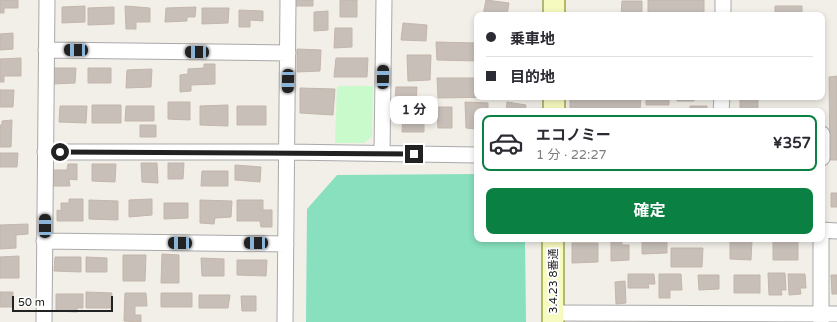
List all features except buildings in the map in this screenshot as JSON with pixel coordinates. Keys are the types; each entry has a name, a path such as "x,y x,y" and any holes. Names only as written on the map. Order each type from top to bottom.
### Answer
{"street":[{"path":"44,322 46,0"},
{"path":"285,322 288,0"},
{"path":"382,153 384,0"},
{"path":"554,0 554,12"},
{"path":"723,0 723,12"},
{"path":"46,50 288,53"},
{"path":"45,152 287,152 474,155"},
{"path":"825,230 837,230"},
{"path":"44,241 286,244"},
{"name":"3.4.23 8番通","path":"553,242 553,318"},
{"path":"821,242 821,318"},
{"path":"553,318 821,318 837,314"}],"green space":[{"path":"337,86 373,86 372,137 364,143 335,143"},
{"path":"474,174 474,242 525,242 526,322 306,322 307,209 337,175"}],"route":[{"path":"60,152 287,152 414,154"}]}
